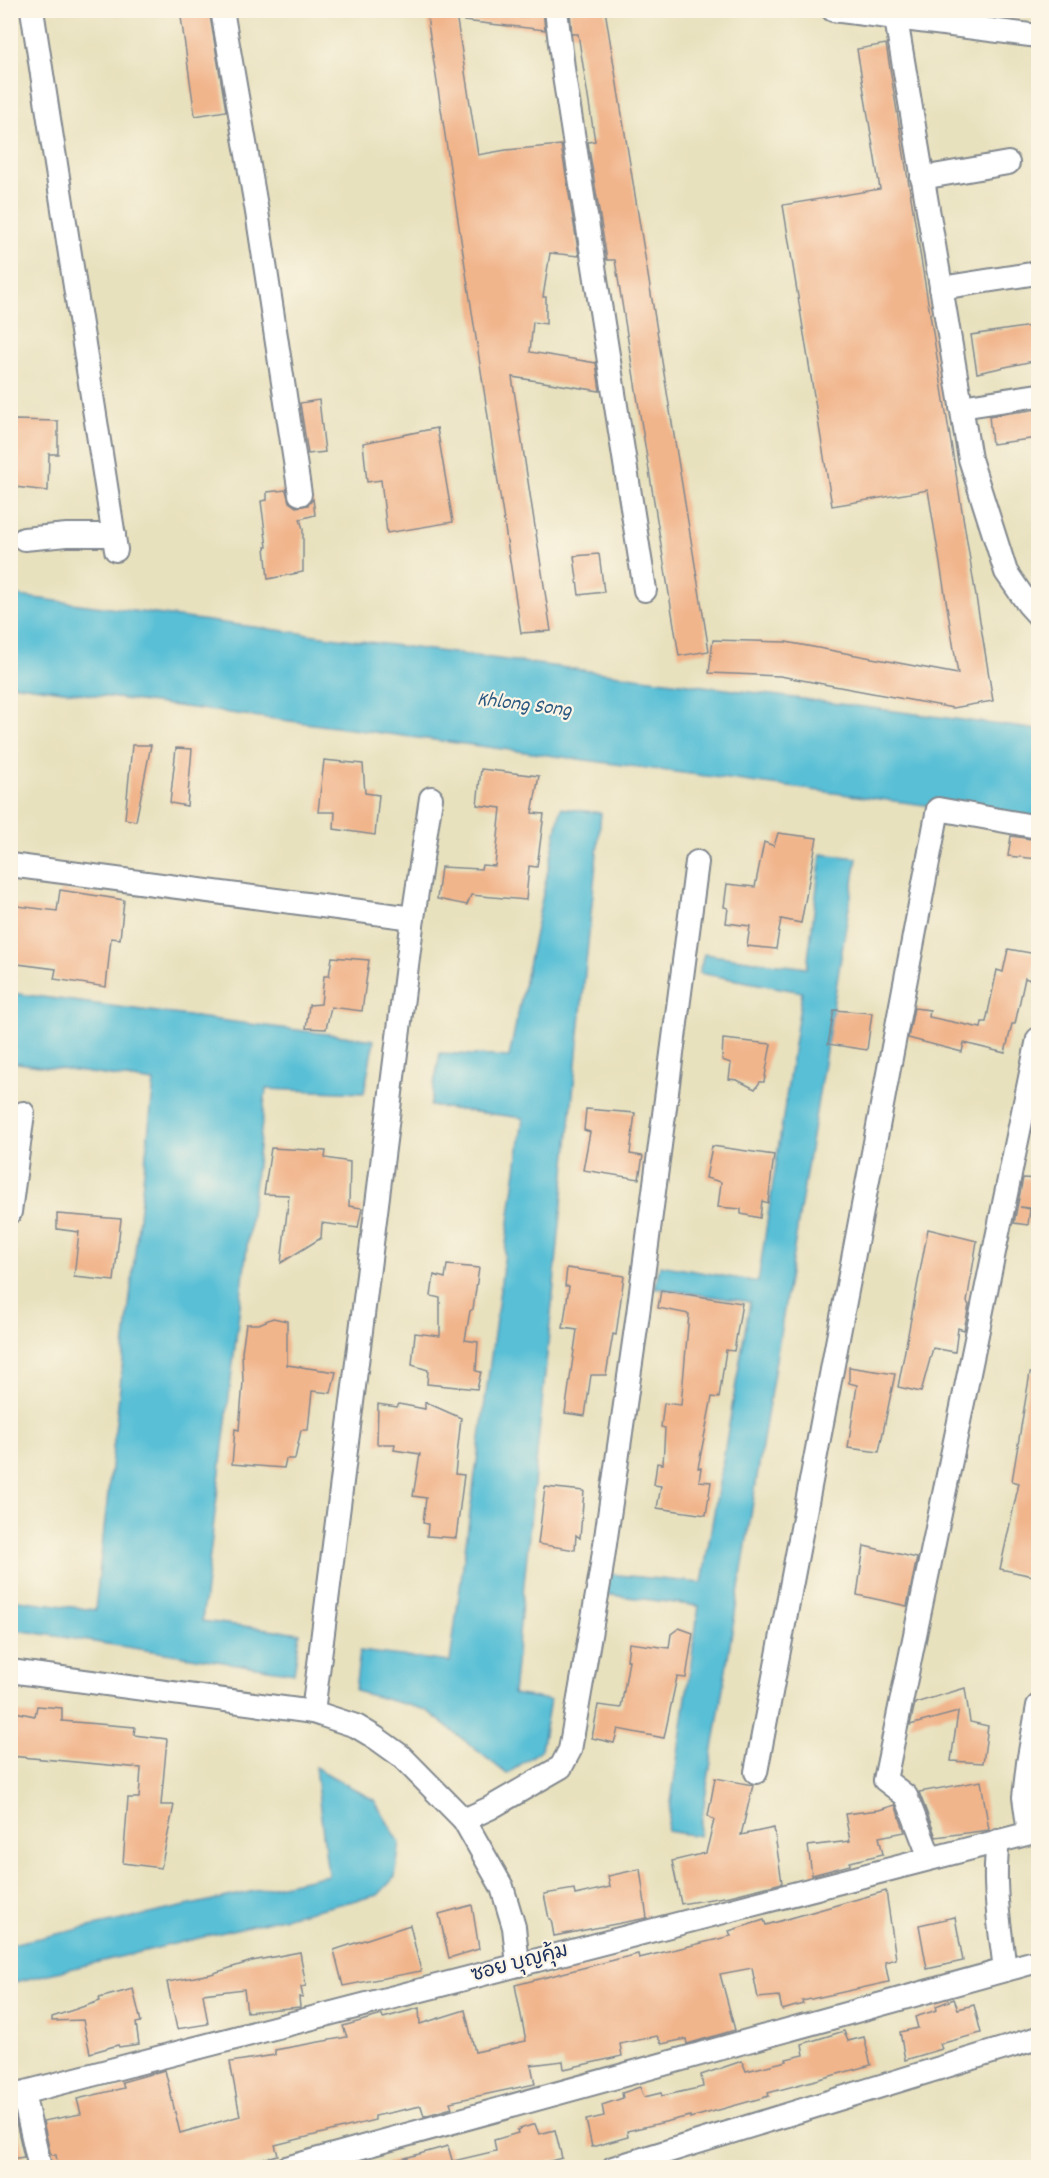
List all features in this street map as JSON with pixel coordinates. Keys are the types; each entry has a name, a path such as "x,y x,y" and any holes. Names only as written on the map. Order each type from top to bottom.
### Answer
{"street":[{"path":"24,539 67,535 115,543 32,10"},
{"path":"222,10 257,212 300,494"},
{"path":"556,10 564,76 645,590"},
{"path":"833,10 869,13 896,19 946,18 1038,36"},
{"path":"896,19 970,459 1006,572 1038,615"},
{"path":"922,178 1008,163"},
{"path":"941,288 1031,274"},
{"path":"961,407 1038,395"},
{"path":"313,1713 413,918 431,798"},
{"path":"756,1772 938,809 1038,826"},
{"path":"464,1820 490,1808 561,1767 570,1750 602,1572 697,862"},
{"path":"10,865 413,918"},
{"path":"930,1858 906,1796 885,1780 1038,1039"},
{"path":"10,1212 23,1113"},
{"path":"10,1671 313,1713 356,1726 401,1756 464,1820 502,1887 514,1927 518,1965"},
{"path":"1034,1832 1024,1797 1038,1706"},
{"name":"ซอย บุญคุ้ม","path":"17,2095 1034,1832"},
{"path":"998,1841 994,1867 1005,1970"},
{"path":"286,2168 1038,1961"},
{"path":"613,2168 1038,2038"},
{"path":"17,2095 40,2168"}],"water":[{"name":"Khlong Song","path":"11,595 1038,730 1038,820 11,684"},
{"path":"561,808 601,813 513,1694 550,1700 541,1750 507,1774 426,1710 355,1691 360,1651 450,1662 523,1118 430,1106 440,1053 509,1057"},
{"path":"821,854 857,858 699,1836 667,1831 699,1606 604,1594 608,1574 702,1583 750,1302 655,1288 660,1265 758,1282 802,992 699,973 704,954 807,968"},
{"path":"11,993 374,1040 364,1093 266,1089 202,1621 300,1633 294,1673 11,1629 11,1599 95,1610 154,1082 11,1062"},
{"path":"315,1767 374,1800 400,1843 395,1877 378,1895 11,1983 11,1944 328,1875"}],"building":[{"path":"180,10 209,10 226,111 195,116"},
{"path":"464,10 543,10 545,30 464,21"},
{"path":"605,10 709,651 679,656 615,260 607,260 588,142 595,141 578,34 572,34 570,12"},
{"path":"456,14 478,155 561,145 579,256 550,253 543,297 546,297 546,324 533,322 530,352 596,363 600,391 512,377 551,631 521,633 427,17"},
{"path":"886,44 993,701 953,708 780,676 709,673 713,640 786,642 958,674 928,490 832,506 783,205 880,189 857,49"},
{"path":"1038,325 1038,360 977,373 971,335"},
{"path":"319,400 325,452 308,454 300,403"},
{"path":"1038,409 1038,438 992,444 989,416"},
{"path":"13,420 58,421 58,454 49,454 48,491 15,487"},
{"path":"437,428 453,522 387,533 381,480 367,482 363,443"},
{"path":"286,490 289,502 296,507 308,505 313,499 315,515 300,519 303,529 303,572 268,579 265,547 267,547 261,501 267,500 267,492"},
{"path":"599,554 604,592 579,595 574,556"},
{"path":"132,745 151,745 136,821 125,819"},
{"path":"176,748 192,749 187,806 170,803"},
{"path":"324,760 363,764 365,793 379,795 375,835 334,829 335,812 318,812"},
{"path":"481,769 539,776 532,813 544,814 537,867 529,866 526,900 471,895 467,905 437,899 441,867 481,869 482,865 495,866 501,808 477,805"},
{"path":"778,833 817,838 801,923 781,919 776,949 747,946 750,926 726,923 728,908 724,907 727,884 755,887 764,842 774,846"},
{"path":"1011,836 1038,840 1038,859 1008,856"},
{"path":"60,890 124,900 120,939 111,938 106,987 54,979 56,969 10,963 10,905 57,911"},
{"path":"1008,949 1037,954 1030,980 1025,978 1015,1024 1012,1024 1005,1053 964,1043 962,1052 908,1038 914,1008 930,1010 929,1017 981,1028 982,1022 986,1022 997,970 1003,972"},
{"path":"332,957 369,960 362,1011 331,1007 326,1029 306,1028 309,1005 321,1004 324,976 329,976"},
{"path":"834,1010 872,1013 867,1050 828,1044"},
{"path":"723,1039 771,1044 764,1082 760,1082 755,1089 737,1080 729,1079 731,1063 722,1060"},
{"path":"586,1109 635,1113 630,1154 643,1156 639,1179 583,1170 590,1132 584,1130"},
{"path":"712,1146 774,1155 768,1203 762,1201 760,1218 741,1214 741,1209 718,1207 721,1182 706,1178"},
{"path":"271,1148 326,1151 325,1158 350,1162 349,1206 362,1208 358,1228 322,1223 321,1238 281,1263 289,1195 264,1194"},
{"path":"1023,1178 1038,1179 1038,1209 1020,1207 1030,1209 1028,1225 1014,1223"},
{"path":"57,1214 121,1219 114,1281 74,1277 79,1232 57,1229"},
{"path":"928,1229 977,1241 964,1330 958,1328 955,1352 933,1348 921,1392 898,1387"},
{"path":"447,1265 479,1268 473,1309 470,1311 465,1340 478,1342 476,1371 481,1372 477,1389 427,1384 428,1370 412,1365 415,1333 440,1336 440,1298 431,1296 434,1275 445,1278"},
{"path":"567,1268 624,1276 616,1335 613,1334 606,1375 591,1375 585,1416 565,1413 577,1330 563,1328 569,1286 565,1286"},
{"path":"661,1290 742,1303 734,1351 726,1350 719,1398 712,1397 698,1468 701,1468 699,1481 711,1482 706,1515 657,1508 661,1486 654,1485 657,1463 663,1464 665,1428 661,1427 664,1403 681,1405 689,1314 658,1308"},
{"path":"273,1318 287,1321 287,1365 336,1372 331,1393 312,1391 308,1430 301,1430 295,1459 286,1459 284,1468 232,1464 235,1429 239,1430 243,1382 242,1352 246,1324 259,1324"},
{"path":"849,1367 895,1374 879,1452 848,1448 857,1385 849,1383"},
{"path":"1030,1373 1038,1374 1038,1577 1000,1569 1019,1483 1012,1481"},
{"path":"425,1402 461,1418 455,1474 464,1475 456,1538 427,1536 428,1524 423,1523 426,1498 413,1496 420,1454 394,1450 395,1444 377,1444 378,1404 397,1407 399,1404 425,1409"},
{"path":"545,1487 584,1491 580,1538 576,1535 575,1550 538,1544"},
{"path":"864,1546 917,1558 907,1606 857,1595"},
{"path":"679,1628 693,1633 686,1678 677,1677 664,1738 618,1729 614,1743 592,1738 598,1705 621,1708 629,1660 627,1660 629,1643 669,1648 671,1634"},
{"path":"965,1688 970,1722 988,1726 983,1763 951,1761 958,1712 910,1725 915,1703"},
{"path":"37,1706 62,1708 62,1721 135,1727 134,1735 167,1739 161,1805 174,1805 161,1868 123,1863 128,1798 139,1798 141,1768 10,1756 10,1711 35,1716"},
{"path":"715,1778 753,1785 741,1835 774,1828 782,1883 730,1896 681,1904 672,1861 706,1853 714,1820 708,1816"},
{"path":"981,1781 989,1830 936,1837 919,1792"},
{"path":"895,1805 905,1832 879,1837 883,1854 812,1875 808,1846 850,1841 845,1814 879,1810"},
{"path":"640,1869 647,1918 554,1936 544,1894 574,1889 575,1895 610,1887 608,1876"},
{"path":"886,1891 896,1959 885,1962 889,1982 802,2001 803,2004 782,2010 779,1996 758,1998 752,1968 720,1974 735,2030 687,2044 686,2039 662,2044 657,2036 620,2044 622,2056 564,2069 563,2061 531,2065 535,2084 450,2102 452,2108 424,2116 421,2106 375,2116 375,2120 275,2145 278,2155 227,2168 58,2168 56,2155 50,2152 43,2121 81,2114 77,2099 124,2088 122,2082 165,2070 180,2133 240,2116 230,2062 275,2055 275,2050 347,2037 343,2026 419,2008 420,2024 465,2010 475,2052 526,2041 515,1985 638,1954 639,1958 731,1936 729,1931 764,1920 766,1925"},
{"path":"472,1905 479,1949 449,1958 439,1914"},
{"path":"955,1917 963,1961 927,1969 919,1925"},
{"path":"410,1925 421,1971 343,1986 334,1950"},
{"path":"300,1952 306,1986 301,1987 303,1998 299,1997 300,2007 247,2012 244,1989 203,1994 208,2024 177,2029 167,1982 211,1974 252,1961"},
{"path":"133,1989 141,2022 136,2023 139,2044 119,2047 118,2045 90,2053 83,2020 52,2021 52,2017 100,2001 99,1998"},
{"path":"954,1999 958,2009 974,2005 981,2033 940,2044 942,2049 905,2060 900,2032 918,2028 915,2017 937,2010 936,2006"},
{"path":"844,2031 848,2041 864,2037 871,2065 768,2093 769,2096 690,2118 690,2116 627,2131 628,2137 592,2147 586,2120 604,2116 602,2105 623,2098 622,2093 640,2087 644,2097 661,2093 662,2096 703,2087 701,2075 742,2061 746,2071 787,2061 786,2059 804,2055 802,2044"},
{"path":"10,2109 13,2109 24,2157 10,2159"},
{"path":"535,2124 539,2134 555,2130 562,2158 524,2168 388,2168 387,2163 448,2146 454,2167 453,2161 496,2151 494,2140 518,2133 517,2130"}]}
